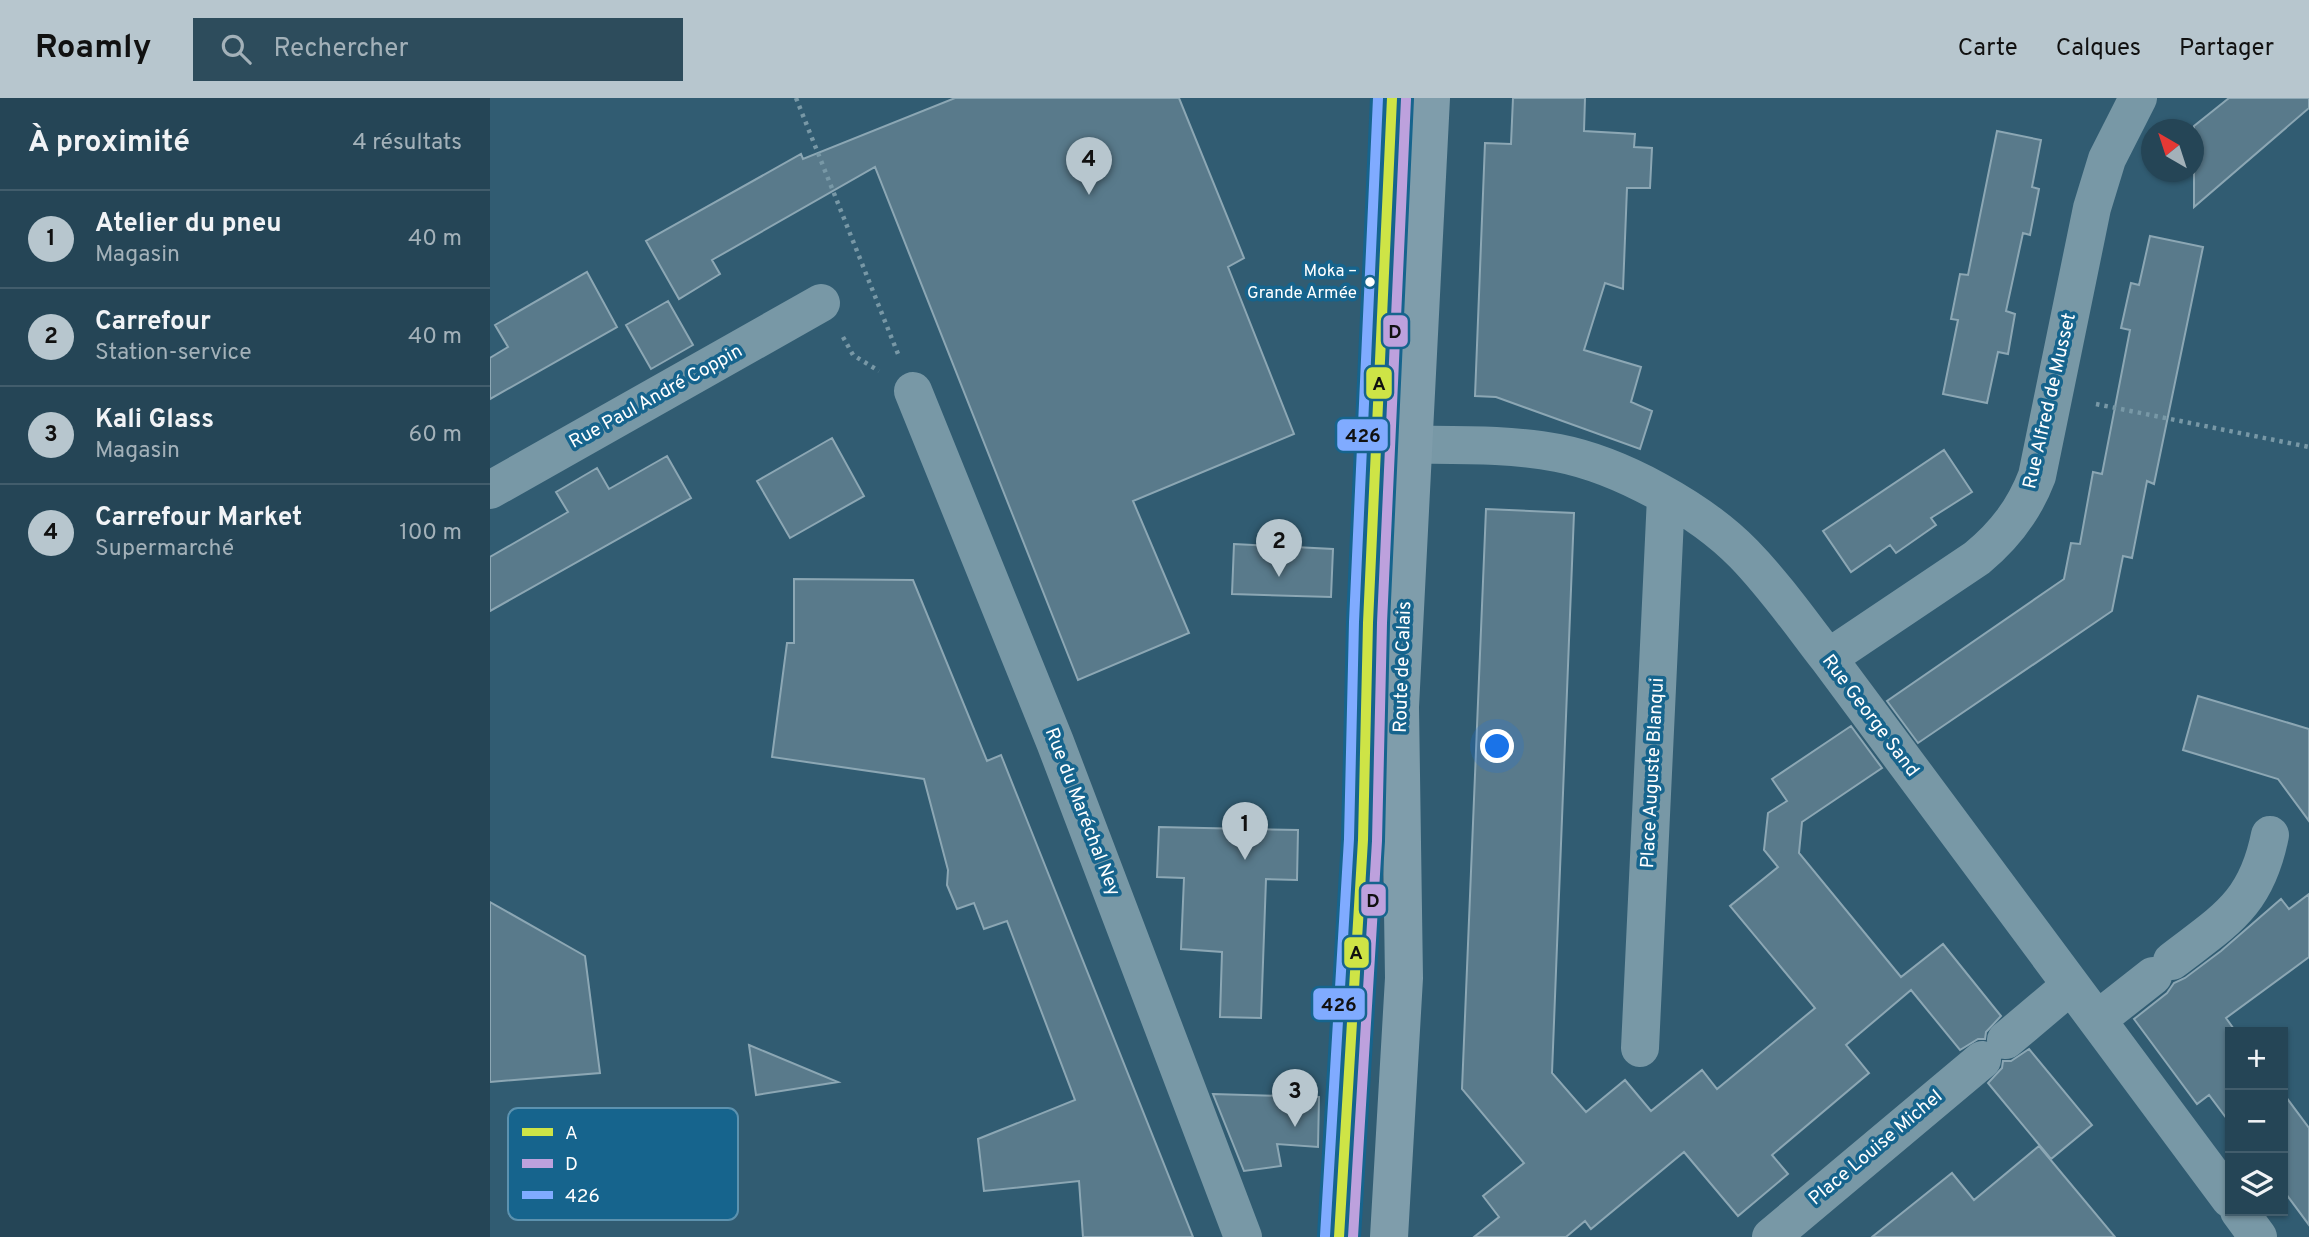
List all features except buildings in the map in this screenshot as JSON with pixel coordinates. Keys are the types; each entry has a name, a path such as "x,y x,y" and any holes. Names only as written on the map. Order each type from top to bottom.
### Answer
{"main road":[{"name":"Route de Calais","path":"1339,1237 1363,840 1375,443 1392,98"},
{"name":"Route de Calais","path":"1390,1237 1404,978 1400,707 1431,98"}],"street":[{"name":"Rue Alfred de Musset","path":"1828,659 1976,558 2009,528 2037,476 2099,183 2120,130 2138,98"},
{"name":"Rue Paul André Coppin","path":"490,490 821,303"},
{"name":"Rue du Maréchal Ney","path":"913,391 1055,742 1243,1237"},
{"name":"Rue George Sand","path":"1375,443 1558,453 1606,468 1666,497 1710,526 1744,554 1828,659 2225,1192"},
{"name":"Place Auguste Blanqui","path":"1640,1048 1666,497"},
{"path":"2097,1020 2244,902 2264,866 2270,835"},
{"name":"Place Louise Michel","path":"1770,1237 2070,986"},
{"path":"2243,1216 2258,1237"}],"path":[{"path":"796,98 913,391"},
{"path":"821,303 853,355 913,391"},
{"path":"2053,396 2309,447"}],"transit line":[{"name":"426","path":"1325,1236 1349,839 1354,622 1378,98"},
{"name":"A","path":"1339,1237 1363,840 1368,623 1392,98"},
{"name":"D","path":"1353,1237 1377,841 1382,623 1406,99"}],"place":[{"name":"Carrefour Market","path":"1089,195"},
{"name":"Moka – Grande Armée","path":"1370,282"},
{"name":"Carrefour","path":"1279,577"},
{"name":"Atelier du pneu","path":"1245,860"},
{"name":"Kali Glass","path":"1295,1127"}]}
